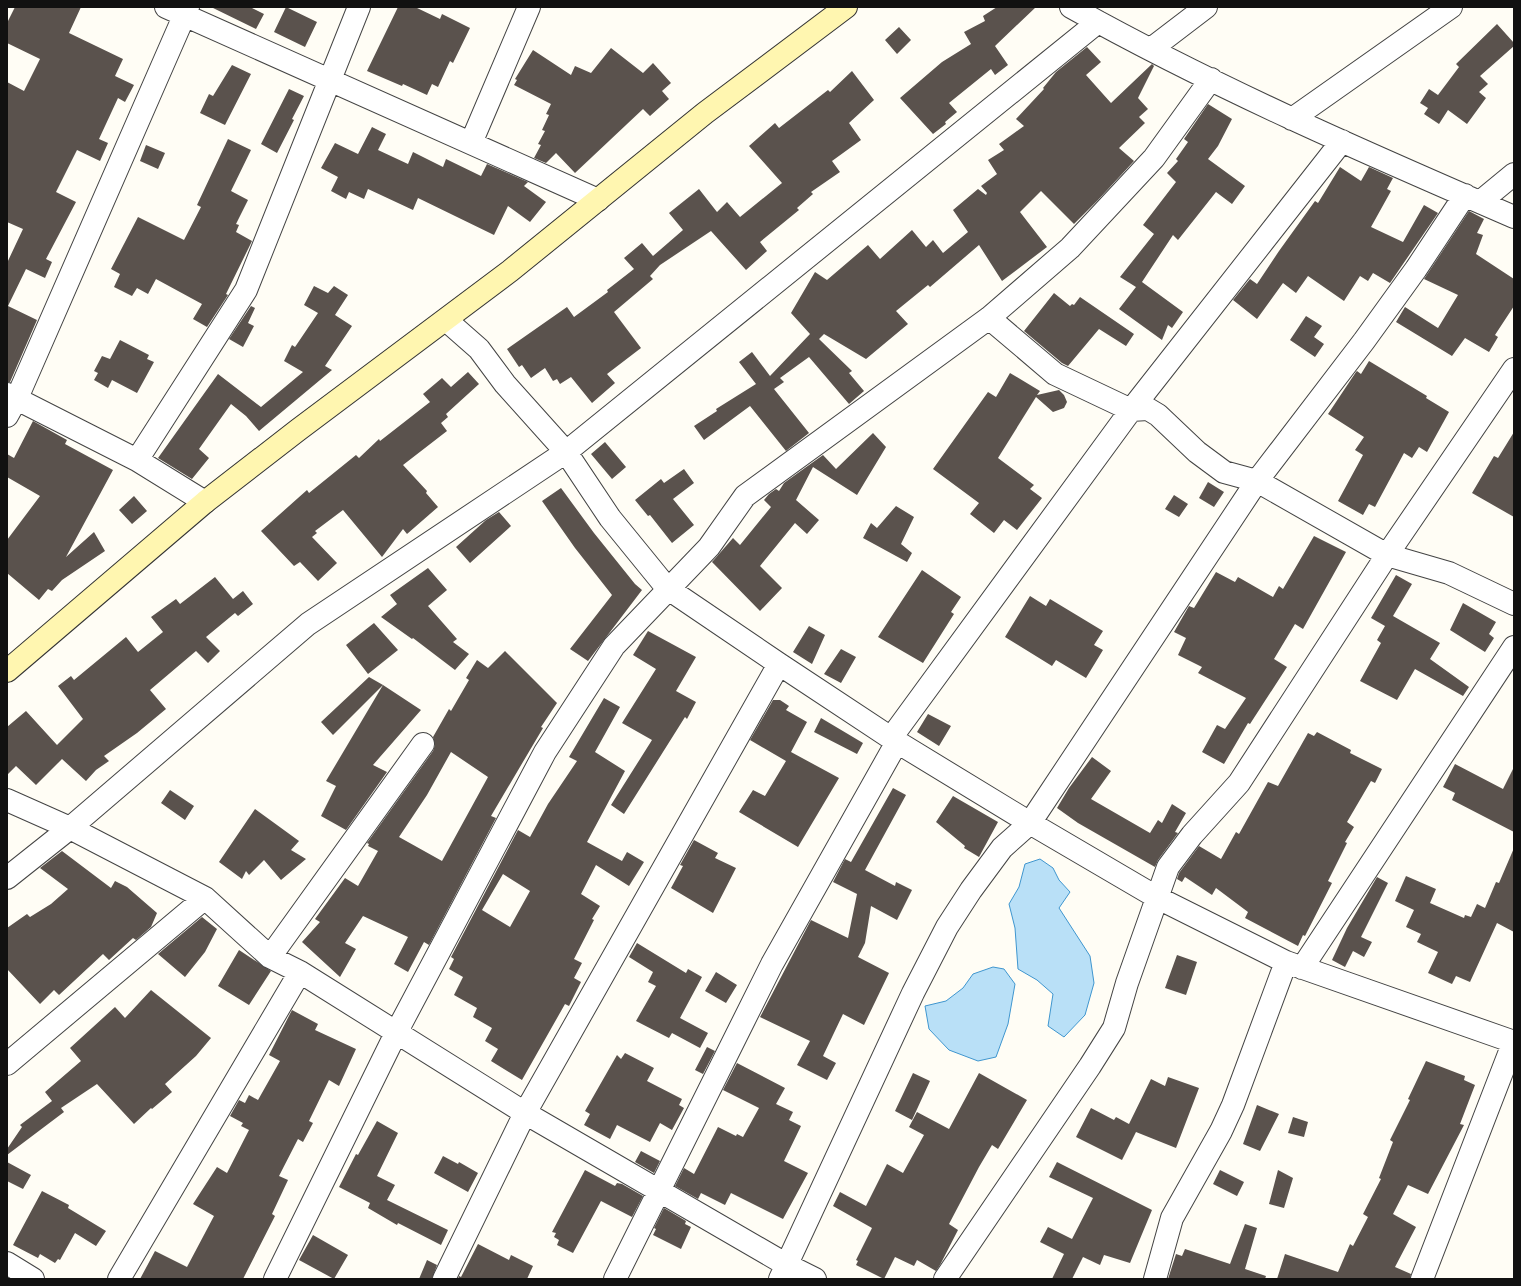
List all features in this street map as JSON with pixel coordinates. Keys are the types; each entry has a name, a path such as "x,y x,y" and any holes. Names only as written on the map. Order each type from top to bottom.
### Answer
{"main road":[{"path":"7,671 205,502 510,271 705,113 846,7"}],"street":[{"path":"137,460 246,290 359,7"},
{"path":"471,143 529,7"},
{"path":"1071,7 1151,49 1292,119 1514,217"},
{"path":"1151,49 1206,7"},
{"path":"1292,119 1451,7"},
{"path":"205,502 137,460 10,403 180,10 330,80 598,200"},
{"path":"7,878 70,828 308,624 566,452 1098,22"},
{"path":"275,1279 396,1033 545,752 614,646 709,547 745,496 989,318 1070,248 1154,158 1211,79"},
{"path":"615,1279 772,964 894,740 1131,410 1342,141"},
{"path":"784,1272 913,993 947,927 971,890 1002,848 1030,823 1257,481 1416,269 1472,199 1514,174"},
{"path":"989,318 1055,374 1131,410 1148,409 1158,415 1197,452 1224,472 1257,481 1387,556 1449,573 1514,604"},
{"path":"446,320 478,349 505,384 566,452 610,518 668,588 779,664 894,740 1030,823 1158,898 1294,965 1514,1042 1422,1279"},
{"path":"945,1279 1090,1066 1114,1028 1127,983 1168,867 1192,835 1239,783 1387,556 1514,369"},
{"path":"1155,1279 1172,1218 1221,1132 1294,965 1514,647"},
{"path":"444,1279 525,1113 779,664"},
{"path":"270,957 424,744"},
{"path":"7,800 70,828 206,898 270,957 300,972 525,1113 658,1191 784,1272 815,1279"},
{"path":"7,1064 206,898"},
{"path":"119,1279 300,972"},
{"path":"7,1263 33,1279"}],"water":[{"path":"1040,859 1053,868 1059,880 1070,892 1059,908 1090,956 1094,983 1085,1015 1064,1037 1048,1026 1053,994 1037,980 1018,969 1015,928 1009,904 1019,887 1025,864"},
{"path":"993,967 1004,969 1015,984 1008,1024 996,1057 978,1061 949,1050 929,1029 925,1006 946,1001 963,988 973,974"}],"building":[{"path":"15,7 81,7 69,33 123,59 115,76 134,85 125,102 118,98 99,139 108,143 100,161 77,150 56,192 76,202 46,259 52,262 45,278 26,269 8,306 37,320 10,382 7,382 7,263 23,229 7,222 7,82 24,91 40,59 7,43 7,23"},
{"path":"211,7 250,7 264,14 256,29"},
{"path":"286,7 317,22 305,47 274,32"},
{"path":"398,7 415,7 440,19 442,14 470,28 453,63 450,61 438,87 432,84 427,95 403,84 402,86 367,71"},
{"path":"997,7 1036,7 995,46 1008,65 995,75 991,69 949,103 957,112 945,122 946,124 933,134 900,98 942,62 971,44 964,32 985,21 983,16"},
{"path":"1497,24 1514,43 1514,46 1480,76 1488,84 1479,92 1486,98 1467,124 1448,110 1439,124 1424,114 1428,108 1420,103 1429,89 1438,95 1459,67 1456,64"},
{"path":"899,27 911,40 897,54 885,40"},
{"path":"1087,47 1101,62 1086,75 1111,103 1152,64 1154,66 1138,98 1148,109 1139,117 1145,123 1119,148 1134,161 1098,200 1074,224 1041,191 1020,212 1047,247 1002,281 979,245 930,287 928,285 896,311 908,324 866,359 824,334 819,339 852,371 849,373 864,391 849,404 809,357 780,378 784,382 774,389 809,433 786,451 750,406 704,440 694,426 717,411 716,409 756,384 739,362 752,352 770,376 810,334 791,313 815,272 827,280 868,245 880,259 912,230 926,247 933,240 943,253 968,232 953,210 978,189 986,195 987,193 981,186 997,174 988,160 1004,150 999,144 1024,126 1016,119 1044,89 1043,88 1056,72"},
{"path":"611,48 643,73 653,63 671,83 662,91 669,99 650,116 643,109 575,173 556,153 546,163 534,158 541,145 538,144 545,131 542,130 549,115 546,114 551,104 514,85 517,80 515,79 533,50 571,75 575,66 591,73"},
{"path":"232,65 251,74 225,125 200,113 209,94 213,96"},
{"path":"852,71 874,100 849,123 861,140 832,161 840,172 811,192 813,194 797,208 799,210 760,242 767,251 746,270 711,231 660,265 650,276 653,279 614,312 641,348 607,374 615,383 592,403 571,377 560,384 557,379 553,381 545,368 531,378 522,365 519,367 507,349 567,307 574,317 608,292 607,290 634,269 624,258 642,243 653,256 683,230 669,213 699,189 717,212 727,202 740,217 782,183 749,146 775,123 779,128 828,90 830,92"},
{"path":"289,89 304,96 292,119 294,120 277,153 261,144"},
{"path":"1208,104 1232,119 1218,146 1208,159 1245,186 1232,204 1216,192 1178,240 1173,235 1142,282 1183,312 1172,328 1168,325 1162,340 1119,309 1136,287 1120,277 1154,234 1143,225 1176,182 1167,173 1178,161 1176,159 1188,142 1184,139"},
{"path":"372,127 386,134 378,150 408,164 413,152 443,167 446,159 481,176 487,164 528,182 524,186 546,202 530,222 508,206 494,235 418,198 413,210 368,189 364,199 349,192 346,199 331,191 338,177 321,168 335,143 358,154"},
{"path":"228,139 251,150 231,191 248,200 236,224 239,225 236,232 252,241 226,294 228,295 207,327 193,319 202,304 156,279 148,294 137,288 132,296 114,287 120,274 111,269 138,217 184,240 201,207 197,205"},
{"path":"146,145 165,153 158,169 140,161"},
{"path":"1340,167 1361,181 1369,167 1393,178 1387,189 1391,191 1371,227 1403,242 1424,205 1438,213 1390,283 1373,273 1368,281 1360,276 1344,301 1308,276 1296,293 1283,283 1257,319 1233,300 1250,279 1257,284 1315,201 1318,203"},
{"path":"1469,211 1484,219 1477,233 1483,235 1476,254 1514,279 1514,306 1495,335 1498,337 1489,352 1465,338 1452,356 1396,322 1405,307 1438,328 1458,295 1424,279"},
{"path":"314,286 328,293 334,286 348,295 335,315 352,326 325,366 332,370 259,431 246,416 231,404 199,449 209,458 192,479 158,458 218,374 261,407 303,372 284,361 292,345 295,347 318,313 304,305"},
{"path":"1054,293 1070,306 1072,304 1074,305 1080,297 1134,334 1126,346 1099,329 1068,366 1062,363 1024,331"},
{"path":"251,306 255,308 248,323 254,326 243,347 229,339"},
{"path":"1306,316 1322,326 1314,337 1324,344 1315,357 1290,340"},
{"path":"120,340 149,355 147,359 154,362 137,393 112,380 108,388 94,380 98,373 94,371 102,356 110,359"},
{"path":"1369,361 1427,396 1426,398 1449,412 1427,452 1419,447 1412,458 1404,453 1375,507 1369,504 1363,515 1338,501 1363,455 1355,450 1364,437 1328,414 1356,372 1357,371 1361,374"},
{"path":"468,372 479,384 446,414 448,417 441,423 447,431 403,465 427,491 426,493 438,507 407,534 403,529 382,557 343,510 315,531 317,533 312,537 337,563 318,581 300,562 294,566 261,531 307,490 309,493 356,455 359,458 379,439 380,441 430,402 423,394 442,378 451,387"},
{"path":"1010,373 1040,391 1037,395 1059,390 1064,395 1067,402 1064,408 1053,412 1036,397 998,458 1034,485 1030,489 1042,498 1017,530 1004,520 994,533 970,514 979,503 933,469 988,392 996,397"},
{"path":"33,421 67,440 65,444 113,470 66,557 94,532 105,551 62,580 52,591 48,589 39,600 7,573 7,540 40,496 7,477 7,454 14,458"},
{"path":"1514,432 1514,517 1472,493 1494,456 1498,458"},
{"path":"873,433 886,447 857,495 813,467 796,500 819,520 807,534 795,523 760,566 782,588 760,611 712,562 733,538 740,545 771,507 764,500 769,494 776,489 779,491 784,483 823,455 836,469"},
{"path":"605,442 626,467 612,479 591,454"},
{"path":"684,469 694,483 673,499 694,525 672,543 650,515 648,516 635,500 661,479 664,483"},
{"path":"1208,482 1224,492 1214,507 1199,498"},
{"path":"561,488 594,533 635,584 642,590 588,661 570,649 612,595 575,548 542,501"},
{"path":"1174,495 1188,504 1179,517 1165,509"},
{"path":"134,496 147,511 132,524 119,510"},
{"path":"896,506 914,517 901,544 912,553 907,562 863,538 871,523 877,528"},
{"path":"499,512 511,526 470,563 456,547 486,520"},
{"path":"1314,536 1346,552 1303,629 1295,624 1274,659 1287,667 1250,724 1248,723 1224,764 1202,752 1217,725 1225,729 1246,698 1198,673 1202,667 1178,655 1186,638 1174,632 1189,606 1194,608 1216,572 1235,582 1238,577 1273,597 1279,586 1283,589"},
{"path":"428,568 447,590 428,606 457,639 453,642 469,654 455,670 413,638 412,639 381,617 397,604 390,595"},
{"path":"922,570 961,597 951,612 954,614 923,663 878,637"},
{"path":"1396,575 1412,584 1393,616 1440,643 1430,659 1469,687 1463,696 1415,669 1397,700 1360,681 1381,643 1377,640 1385,626 1371,618"},
{"path":"215,577 233,599 243,591 253,604 238,616 235,613 206,637 220,651 208,663 196,651 150,690 166,709 137,733 104,756 109,761 96,770 86,781 62,759 36,785 16,766 7,775 7,727 26,711 57,745 83,719 58,686 71,676 74,680 126,637 138,652 163,632 151,617 176,599 180,604"},
{"path":"1030,596 1046,606 1050,599 1103,631 1094,645 1103,650 1086,678 1056,660 1052,666 1005,637"},
{"path":"1463,603 1496,622 1489,634 1494,638 1485,652 1450,630"},
{"path":"374,623 398,650 368,674 346,645"},
{"path":"809,626 825,635 812,664 793,652"},
{"path":"648,631 696,657 676,691 696,702 687,719 685,717 624,814 611,805 652,740 622,723 656,669 633,655"},
{"path":"841,649 856,657 841,683 824,674"},
{"path":"505,651 557,703 541,727 543,728 491,816 496,818 429,945 424,942 408,972 394,964 408,937 363,916 345,943 356,949 340,977 302,942 320,922 315,919 345,878 358,886 378,851 368,846 369,844 367,843 433,751 435,745 433,737 449,709 451,711 469,680 466,678 477,660 488,668","holes":["451,752 488,777 442,861 399,837 427,795"]},
{"path":"369,677 383,685 333,735 321,722"},
{"path":"383,685 421,710 373,765 387,772 346,830 321,816 336,786 326,781"},
{"path":"604,698 620,707 595,752 625,771 587,842 622,861 627,852 644,862 629,886 596,865 581,894 600,906 592,919 594,920 574,959 582,963 574,978 581,982 569,1006 565,1004 522,1080 491,1061 498,1049 485,1041 492,1028 473,1017 477,1008 454,995 463,977 449,969 454,959 451,957 518,830 530,837 548,804 577,761 569,757","holes":["503,874 530,891 510,927 482,910"]},
{"path":"773,700 780,700 789,706 786,710 807,722 791,752 839,778 798,847 739,812 753,790 765,796 786,761 750,740"},
{"path":"928,714 951,726 939,746 917,732"},
{"path":"821,718 863,743 857,754 814,732"},
{"path":"1317,732 1351,750 1350,753 1382,769 1375,783 1371,781 1347,822 1354,827 1345,842 1347,843 1328,881 1332,883 1305,936 1303,935 1298,946 1245,918 1248,912 1216,888 1212,895 1185,877 1182,882 1177,879 1179,873 1199,846 1221,859 1236,832 1239,834 1268,782 1278,786 1308,733 1314,736"},
{"path":"1092,757 1111,771 1091,799 1150,833 1158,820 1162,823 1172,804 1186,813 1175,832 1178,833 1158,860 1155,867 1078,823 1057,808 1069,788"},
{"path":"1455,764 1503,789 1514,767 1514,832 1452,800 1455,793 1443,787"},
{"path":"893,788 906,795 865,870 895,886 896,882 912,890 897,920 871,906 865,943 858,957 889,973 864,1025 843,1014 823,1056 836,1063 827,1080 797,1065 810,1041 760,1017 811,920 848,938 857,894 833,882 845,859 851,862"},
{"path":"170,790 194,806 185,820 161,803"},
{"path":"953,796 998,822 979,857 964,848 965,846 936,822"},
{"path":"255,809 299,841 291,850 306,859 281,880 264,860 249,875 246,871 242,879 219,862"},
{"path":"694,840 718,853 715,858 736,868 713,913 671,888 683,866 680,865"},
{"path":"1514,848 1514,932 1497,923 1470,982 1456,976 1452,984 1428,973 1438,952 1417,942 1421,934 1406,927 1414,910 1395,901 1406,876 1436,889 1430,903 1464,918 1465,915 1471,917 1477,904 1485,908 1496,882 1499,883"},
{"path":"62,851 111,888 115,881 127,887 157,913 151,927 136,940 133,938 109,960 103,954 59,995 54,990 40,1004 7,969 7,928 27,914 30,917 51,904 68,889 40,868"},
{"path":"1377,877 1388,883 1361,937 1372,942 1364,957 1353,951 1345,967 1332,960 1347,928"},
{"path":"202,917 217,929 205,952 185,977 158,954"},
{"path":"637,943 686,973 688,969 702,977 680,1018 708,1033 700,1048 672,1033 669,1038 636,1021 656,986 648,982 653,972 629,957"},
{"path":"239,950 271,971 249,1005 218,986"},
{"path":"1177,955 1197,962 1186,995 1165,988"},
{"path":"716,972 737,985 726,1003 705,991"},
{"path":"151,990 211,1038 196,1056 165,1084 172,1092 152,1109 151,1108 134,1124 97,1084 61,1108 64,1112 7,1155 7,1149 22,1127 20,1125 52,1101 45,1092 81,1061 70,1048 115,1007 125,1018"},
{"path":"292,1010 318,1024 315,1030 356,1049 339,1086 329,1080 309,1121 313,1123 303,1142 298,1139 279,1176 288,1180 272,1214 275,1216 243,1279 140,1279 155,1251 187,1267 214,1216 193,1204 217,1167 227,1173 249,1130 241,1126 243,1123 230,1116 239,1100 245,1103 249,1095 258,1100 280,1061 269,1055"},
{"path":"707,1047 715,1051 703,1074 695,1070"},
{"path":"625,1053 654,1068 647,1081 682,1099 679,1105 684,1108 672,1130 660,1123 650,1142 617,1125 610,1139 584,1125 590,1114 585,1111 617,1055 621,1059"},
{"path":"1426,1061 1465,1076 1464,1080 1475,1085 1460,1124 1464,1125 1428,1194 1408,1185 1393,1214 1416,1227 1395,1267 1411,1274 1410,1279 1277,1279 1285,1254 1338,1272 1350,1244 1353,1246 1368,1217 1363,1214 1381,1179 1379,1178 1393,1142 1390,1140 1410,1100 1408,1099"},
{"path":"737,1063 785,1088 776,1104 793,1112 789,1120 801,1126 784,1161 808,1173 783,1219 731,1193 725,1205 701,1193 698,1199 675,1186 684,1168 694,1174 718,1127 736,1136 737,1134 743,1137 759,1108 723,1090"},
{"path":"913,1073 930,1081 912,1120 895,1111"},
{"path":"979,1073 1027,1100 998,1149 992,1145 979,1167 949,1224 958,1230 940,1265 936,1271 917,1260 914,1266 895,1257 884,1279 856,1265 858,1261 856,1260 872,1228 833,1206 840,1192 866,1206 887,1164 903,1173 924,1135 909,1127 917,1112 949,1129"},
{"path":"1168,1077 1199,1088 1176,1148 1136,1132 1122,1160 1076,1137 1091,1108 1114,1120 1116,1117 1129,1124 1151,1079 1165,1086"},
{"path":"1257,1105 1279,1114 1260,1151 1243,1144"},
{"path":"1293,1117 1308,1122 1304,1137 1288,1133"},
{"path":"377,1121 398,1133 377,1176 395,1185 387,1200 448,1230 441,1245 398,1223 397,1225 368,1208 370,1203 339,1187 356,1154 358,1155"},
{"path":"641,1151 660,1161 654,1173 635,1162"},
{"path":"443,1156 458,1164 459,1162 478,1173 468,1192 434,1173"},
{"path":"7,1162 31,1175 23,1189 7,1181"},
{"path":"1057,1162 1152,1210 1130,1263 1104,1255 1100,1265 1083,1257 1072,1279 1052,1279 1064,1254 1040,1242 1048,1227 1072,1239 1093,1198 1049,1177"},
{"path":"585,1170 615,1186 617,1183 622,1184 643,1196 632,1217 601,1201 573,1253 557,1245 559,1240 554,1237 556,1233 552,1232"},
{"path":"1220,1170 1244,1182 1237,1196 1213,1184"},
{"path":"1278,1170 1293,1178 1284,1208 1269,1204"},
{"path":"42,1191 69,1205 68,1208 106,1231 96,1246 75,1233 60,1260 58,1259 55,1263 40,1254 38,1258 13,1245"},
{"path":"664,1208 686,1221 685,1224 691,1227 681,1249 653,1235 656,1229 654,1228"},
{"path":"1245,1224 1257,1228 1245,1269 1266,1276 1265,1279 1168,1279 1176,1254 1182,1256 1185,1249 1230,1264"},
{"path":"313,1235 348,1255 334,1279 299,1260"},
{"path":"478,1244 509,1260 511,1255 533,1266 527,1279 458,1279 459,1276 461,1277"},
{"path":"427,1260 437,1265 432,1279 419,1279"}]}
